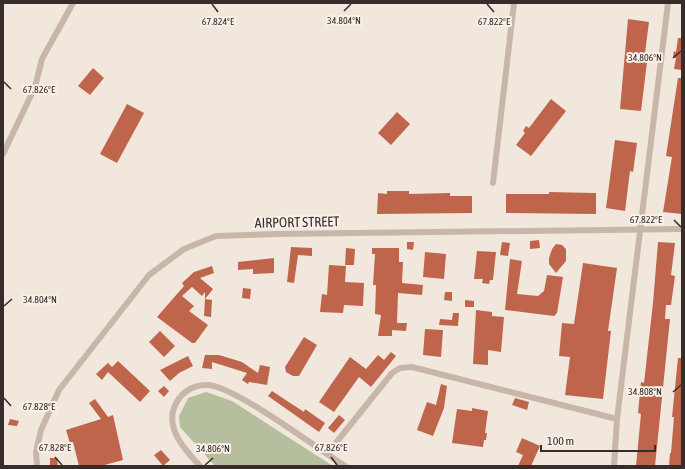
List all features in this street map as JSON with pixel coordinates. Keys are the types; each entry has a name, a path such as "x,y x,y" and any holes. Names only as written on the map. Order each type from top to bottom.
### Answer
{"street":[{"path":"3,154 35,87 42,59 73,3"},
{"path":"493,183 514,3"},
{"path":"614,466 617,419 642,230 668,3"},
{"name":"AIRPORT STREET","path":"37,466 36,452 41,430 59,390 148,275 184,249 216,236 682,229"},
{"path":"327,454 392,373 400,368 412,367 617,419"},
{"path":"200,466 183,447 172,425 172,412 183,392 193,387 208,384 230,392 281,423 345,466"}],"green space":[{"path":"206,392 232,401 333,466 215,466 180,427 179,416 188,398"}],"building":[{"path":"628,19 649,22 645,53 648,54 641,111 620,109"},
{"path":"678,38 682,38 682,70 674,69 676,58 673,57 674,51 676,52"},
{"path":"93,68 104,78 90,95 78,86"},
{"path":"678,78 682,78 682,214 663,212 672,157 666,156"},
{"path":"551,99 566,111 531,156 516,145 525,133 523,131 526,126 529,128"},
{"path":"127,104 144,113 117,163 100,154"},
{"path":"397,112 410,124 391,145 378,133"},
{"path":"615,140 637,143 633,172 630,171 625,211 606,208"},
{"path":"387,191 409,191 409,194 450,193 450,196 472,196 472,213 377,214 378,193 387,194"},
{"path":"549,192 596,193 596,214 506,213 506,194 549,194"},
{"path":"539,240 540,248 530,249 530,241"},
{"path":"407,242 414,242 413,250 407,249"},
{"path":"502,242 510,243 508,256 500,255"},
{"path":"658,242 675,243 671,275 675,276 671,305 666,305 665,319 670,319 655,466 636,466 641,414 638,413 641,382 644,383"},
{"path":"556,244 562,245 566,249 566,261 556,273 549,264 549,258 552,249"},
{"path":"291,247 312,248 312,256 298,255 294,283 287,282"},
{"path":"346,248 355,249 354,265 345,265"},
{"path":"372,248 399,248 399,262 403,262 402,283 423,285 422,295 398,293 397,323 407,323 406,331 392,330 392,336 378,336 381,315 375,314 376,285 373,285 375,254 372,254"},
{"path":"477,251 496,252 493,280 490,280 489,284 482,283 483,279 474,279"},
{"path":"425,252 446,254 444,279 423,277"},
{"path":"274,258 274,273 253,274 253,269 238,270 238,262"},
{"path":"510,259 522,261 517,294 538,296 544,291 547,275 563,277 557,313 554,316 505,310"},
{"path":"583,263 617,268 608,331 611,331 603,399 565,395 570,357 559,356 562,323 574,324"},
{"path":"329,265 346,266 345,282 364,283 363,306 344,305 343,313 320,312 322,294 327,295"},
{"path":"212,266 214,273 200,278 213,289 205,299 205,292 202,296 192,287 182,296 194,306 189,311 208,325 195,343 192,343 157,317 184,286 182,283 194,272"},
{"path":"243,288 251,289 250,299 242,298"},
{"path":"445,292 452,292 452,301 444,300"},
{"path":"205,299 212,300 211,317 204,316"},
{"path":"465,300 474,301 474,307 465,307"},
{"path":"476,310 492,312 492,316 504,317 501,352 488,350 488,365 473,364"},
{"path":"453,313 459,313 458,326 439,325 440,319 452,320"},
{"path":"425,329 443,330 441,357 423,355"},
{"path":"160,331 175,346 164,357 149,342"},
{"path":"304,337 317,345 299,376 293,376 286,372 285,367"},
{"path":"391,352 396,356 371,387 359,377 334,412 319,402 350,357 366,369 378,355 384,360"},
{"path":"205,355 219,355 242,362 258,373 260,365 270,367 267,385 249,382 248,384 242,380 247,373 212,362 212,369 202,368"},
{"path":"188,356 193,366 179,373 170,381 160,370"},
{"path":"678,358 682,358 682,466 669,466 674,417 672,417"},
{"path":"118,361 150,391 140,402 108,372 102,380 96,374 108,363 112,367"},
{"path":"441,384 447,386 444,408 433,436 417,430 427,402 436,405"},
{"path":"164,386 169,391 164,397 158,391"},
{"path":"272,391 304,412 305,409 325,423 319,432 268,396"},
{"path":"515,398 529,402 527,410 512,405"},
{"path":"95,399 108,417 113,415 123,460 101,466 79,466 73,442 70,443 66,430 101,419 89,403"},
{"path":"472,408 488,411 485,433 487,433 483,447 452,443 457,409 472,411"},
{"path":"339,415 345,420 334,433 328,428"},
{"path":"10,419 19,421 17,426 8,425"},
{"path":"522,438 540,446 531,466 518,466 523,455 516,452"},
{"path":"161,450 170,460 163,466 154,455"},
{"path":"50,458 57,458 58,466 50,466"}]}
